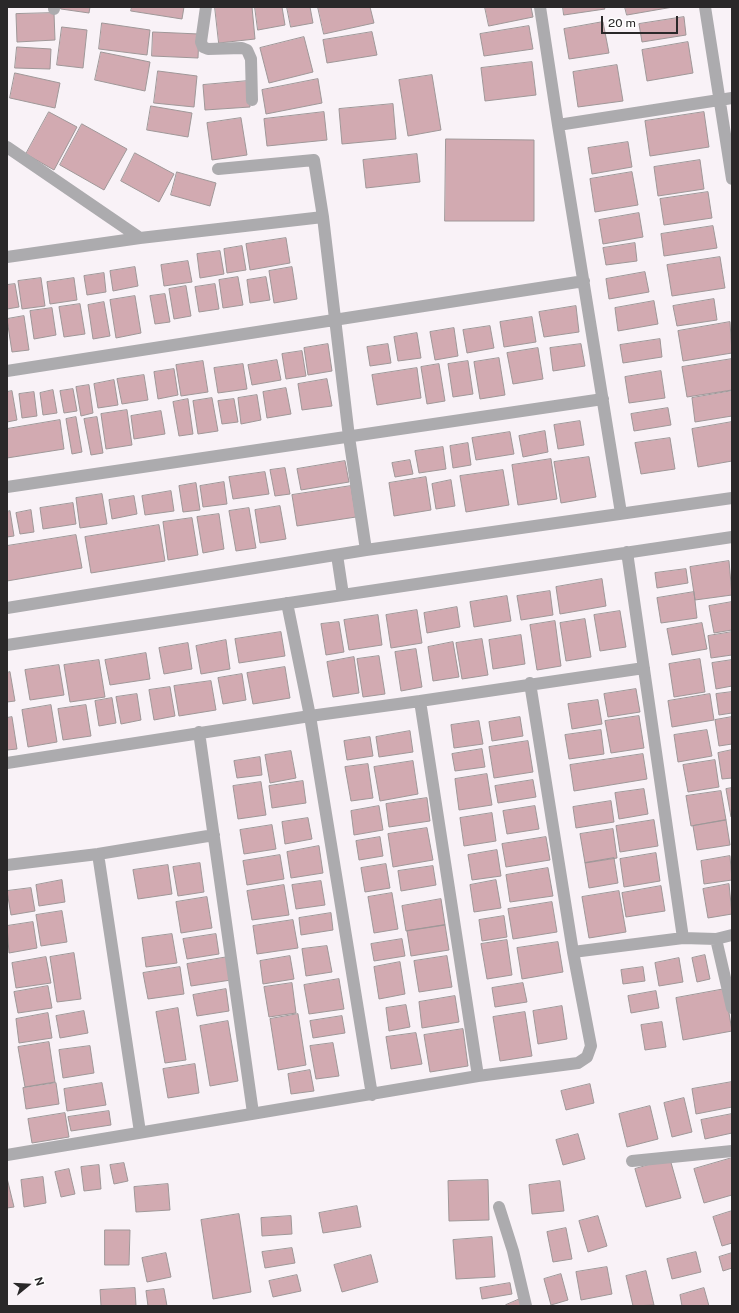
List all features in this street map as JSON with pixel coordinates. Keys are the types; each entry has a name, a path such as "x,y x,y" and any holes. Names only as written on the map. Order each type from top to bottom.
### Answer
{"street":[{"path":"206,7 201,42 203,47 208,49 242,48 247,50 251,59 252,100"},
{"path":"540,7 621,513"},
{"path":"705,7 726,99 732,178"},
{"path":"558,125 726,99"},
{"path":"7,147 140,238"},
{"path":"218,168 314,160 323,217 349,437 366,550"},
{"path":"7,258 140,238 323,217"},
{"path":"7,372 334,319 584,281"},
{"path":"7,487 603,400"},
{"path":"7,608 366,550 732,498"},
{"path":"7,645 732,537"},
{"path":"627,552 683,938"},
{"path":"337,555 343,595"},
{"path":"287,603 310,716 372,1095"},
{"path":"7,763 199,732 420,702 530,683 644,668"},
{"path":"8,1151 140,1132 372,1095 478,1076 578,1063 587,1057 591,1046 573,952 530,683"},
{"path":"420,702 478,1076"},
{"path":"199,732 253,1113"},
{"path":"7,865 98,854 214,835"},
{"path":"98,854 140,1132"},
{"path":"573,952 683,938 716,939 732,935"},
{"path":"716,939 732,1008"},
{"path":"632,1161 732,1151"},
{"path":"500,1207 513,1251 526,1306"}],"building":[{"path":"61,7 90,7 89,13 61,9"},
{"path":"132,7 184,7 182,19 131,11"},
{"path":"215,7 252,7 255,39 219,43"},
{"path":"255,7 282,7 285,25 258,30"},
{"path":"287,7 310,7 313,23 291,27"},
{"path":"318,7 370,7 374,23 324,34"},
{"path":"485,7 531,7 533,17 489,26"},
{"path":"563,7 604,7 605,9 564,15"},
{"path":"625,7 673,7 627,15"},
{"path":"54,13 55,40 17,42 16,14"},
{"path":"684,17 686,35 642,42 639,24"},
{"path":"603,22 609,53 569,59 564,29"},
{"path":"102,23 150,30 147,55 99,49"},
{"path":"529,26 533,49 484,56 480,34"},
{"path":"62,27 87,30 83,68 57,65"},
{"path":"153,32 199,34 198,58 152,56"},
{"path":"372,32 377,55 327,63 323,40"},
{"path":"304,37 313,72 269,83 260,48"},
{"path":"688,42 693,73 647,81 642,50"},
{"path":"17,47 51,49 50,69 15,68"},
{"path":"101,52 150,62 145,91 95,80"},
{"path":"532,62 536,95 485,101 481,68"},
{"path":"617,65 623,101 578,107 573,72"},
{"path":"158,71 197,76 194,107 154,103"},
{"path":"15,73 60,83 55,108 10,98"},
{"path":"432,75 441,130 408,136 399,80"},
{"path":"318,79 322,103 266,114 262,90"},
{"path":"248,81 250,107 205,110 203,85"},
{"path":"393,104 396,139 342,144 339,109"},
{"path":"151,106 192,113 188,137 147,130"},
{"path":"49,112 77,127 54,170 26,154"},
{"path":"324,112 327,140 267,146 264,119"},
{"path":"704,112 709,147 650,156 645,121"},
{"path":"241,118 247,155 212,160 207,123"},
{"path":"82,124 127,149 104,190 60,165"},
{"path":"446,139 534,140 534,221 445,221"},
{"path":"628,142 632,167 592,174 588,148"},
{"path":"135,153 174,174 159,202 121,181"},
{"path":"417,154 420,182 366,188 363,160"},
{"path":"700,160 704,189 658,196 654,167"},
{"path":"177,172 216,183 210,206 171,195"},
{"path":"632,172 638,205 595,212 590,179"},
{"path":"708,192 712,218 664,225 660,199"},
{"path":"639,213 643,237 603,244 599,220"},
{"path":"713,226 717,248 664,256 661,234"},
{"path":"286,238 290,263 250,270 246,244"},
{"path":"635,243 637,261 606,265 603,248"},
{"path":"242,246 246,270 227,273 224,249"},
{"path":"220,251 224,274 200,278 197,254"},
{"path":"720,257 725,288 672,296 667,265"},
{"path":"188,261 192,282 164,286 161,265"},
{"path":"135,267 138,286 113,291 110,271"},
{"path":"292,267 297,299 274,303 269,271"},
{"path":"645,272 649,292 609,299 606,279"},
{"path":"104,273 106,292 87,295 84,276"},
{"path":"238,277 243,305 223,308 219,280"},
{"path":"266,277 270,300 250,303 247,280"},
{"path":"41,278 45,306 22,309 18,281"},
{"path":"74,278 77,300 50,304 47,282"},
{"path":"15,284 19,307 7,309 7,285"},
{"path":"215,284 219,309 199,312 195,287"},
{"path":"186,286 191,316 174,319 169,289"},
{"path":"165,294 170,322 155,324 150,296"},
{"path":"135,296 141,333 116,338 110,300"},
{"path":"714,299 717,320 677,326 673,306"},
{"path":"654,301 658,324 618,331 615,308"},
{"path":"104,302 110,336 93,339 88,305"},
{"path":"80,304 85,334 64,337 59,307"},
{"path":"576,306 579,332 544,337 539,312"},
{"path":"52,308 56,335 34,339 30,311"},
{"path":"24,316 29,350 12,352 7,319"},
{"path":"532,317 536,342 504,347 500,322"},
{"path":"730,322 732,353 683,361 678,331"},
{"path":"490,326 494,348 467,353 463,330"},
{"path":"454,328 458,356 435,360 430,332"},
{"path":"417,333 421,358 398,361 394,337"},
{"path":"660,339 662,357 623,363 620,345"},
{"path":"328,344 332,371 308,375 304,348"},
{"path":"388,344 391,363 370,366 367,347"},
{"path":"581,344 585,366 553,371 550,348"},
{"path":"538,348 543,379 513,384 507,353"},
{"path":"302,351 306,376 286,379 282,354"},
{"path":"499,358 505,395 480,399 474,362"},
{"path":"732,359 732,390 687,397 682,367"},
{"path":"277,360 281,380 252,385 248,365"},
{"path":"203,361 208,392 181,396 176,365"},
{"path":"468,361 473,394 453,397 448,364"},
{"path":"243,364 247,389 218,393 214,368"},
{"path":"439,364 445,401 427,404 421,367"},
{"path":"417,368 421,398 377,405 372,375"},
{"path":"174,369 178,395 158,399 154,372"},
{"path":"661,371 665,398 629,403 625,377"},
{"path":"144,375 148,400 122,404 117,379"},
{"path":"327,379 332,406 302,410 298,384"},
{"path":"114,380 118,405 98,408 94,384"},
{"path":"89,385 93,413 81,416 76,387"},
{"path":"286,388 291,414 267,418 263,392"},
{"path":"73,389 77,411 64,413 60,391"},
{"path":"53,390 57,413 43,415 40,393"},
{"path":"12,391 17,420 7,422 7,392"},
{"path":"732,391 732,416 695,422 692,398"},
{"path":"34,392 37,416 22,418 19,394"},
{"path":"257,395 261,420 241,424 238,398"},
{"path":"212,398 218,431 198,434 193,401"},
{"path":"188,399 193,434 179,436 173,402"},
{"path":"234,399 238,422 222,424 218,401"},
{"path":"668,408 671,425 634,431 631,414"},
{"path":"127,410 132,445 106,449 101,414"},
{"path":"161,411 165,434 134,439 131,416"},
{"path":"76,417 82,452 72,454 66,419"},
{"path":"97,417 103,453 91,455 84,419"},
{"path":"60,420 64,449 7,458 7,429"},
{"path":"580,421 584,445 558,449 554,425"},
{"path":"732,422 732,461 698,467 692,429"},
{"path":"545,431 548,452 523,457 519,436"},
{"path":"510,432 514,454 476,460 472,438"},
{"path":"670,438 675,469 641,474 635,443"},
{"path":"468,443 471,465 453,468 450,446"},
{"path":"443,447 446,469 419,473 415,451"},
{"path":"589,457 596,497 561,503 554,462"},
{"path":"551,459 557,499 518,505 512,465"},
{"path":"410,460 413,474 395,477 392,463"},
{"path":"345,461 349,482 301,490 297,469"},
{"path":"285,468 290,494 275,496 270,470"},
{"path":"503,470 509,505 466,512 460,476"},
{"path":"265,472 269,494 233,499 229,477"},
{"path":"426,477 431,510 394,516 389,483"},
{"path":"451,480 455,506 436,509 432,484"},
{"path":"224,482 227,504 203,507 200,486"},
{"path":"196,483 200,510 183,512 179,486"},
{"path":"351,486 356,517 297,526 292,495"},
{"path":"171,491 174,511 145,515 142,496"},
{"path":"102,494 107,524 80,528 76,498"},
{"path":"134,496 137,514 112,519 109,500"},
{"path":"73,503 76,524 43,529 40,508"},
{"path":"280,506 286,539 260,543 255,510"},
{"path":"249,508 256,548 236,551 229,511"},
{"path":"31,510 34,532 20,534 16,513"},
{"path":"10,511 14,536 7,537 7,512"},
{"path":"219,514 224,549 203,553 197,517"},
{"path":"192,518 198,555 168,560 163,522"},
{"path":"159,525 165,561 91,573 85,537"},
{"path":"76,535 82,568 7,581 7,546"},
{"path":"729,561 732,595 695,600 690,567"},
{"path":"686,569 688,583 657,588 655,573"},
{"path":"602,579 606,606 560,614 556,587"},
{"path":"550,591 553,615 521,620 517,596"},
{"path":"694,592 697,618 661,623 657,598"},
{"path":"507,596 511,621 474,627 470,602"},
{"path":"732,602 732,630 714,633 709,606"},
{"path":"457,607 460,627 427,633 424,613"},
{"path":"417,610 422,643 391,648 386,615"},
{"path":"620,611 626,647 600,651 594,615"},
{"path":"378,615 382,645 349,650 344,620"},
{"path":"585,619 591,657 566,661 560,623"},
{"path":"555,621 561,666 537,670 530,625"},
{"path":"339,622 344,652 326,655 321,624"},
{"path":"702,623 707,649 672,655 667,629"},
{"path":"281,632 285,656 239,663 235,639"},
{"path":"732,632 732,655 711,658 708,636"},
{"path":"521,635 525,664 493,669 489,640"},
{"path":"482,639 488,675 462,679 456,643"},
{"path":"226,640 230,669 201,674 196,646"},
{"path":"453,642 459,677 433,681 428,647"},
{"path":"188,643 192,669 164,674 159,648"},
{"path":"416,649 422,687 401,691 395,652"},
{"path":"146,653 150,679 110,685 105,660"},
{"path":"379,656 385,694 363,697 357,659"},
{"path":"354,657 359,693 333,697 327,662"},
{"path":"700,659 705,692 674,697 669,664"},
{"path":"99,660 105,697 70,702 64,665"},
{"path":"732,660 732,686 716,689 712,663"},
{"path":"59,665 64,695 30,700 25,670"},
{"path":"285,667 290,698 253,704 247,673"},
{"path":"10,672 15,701 7,702 7,673"},
{"path":"242,674 246,700 223,704 218,678"},
{"path":"211,681 216,710 179,716 174,686"},
{"path":"170,687 175,716 154,720 149,690"},
{"path":"636,689 640,712 608,717 604,694"},
{"path":"732,692 732,713 719,715 716,694"},
{"path":"137,694 141,720 121,724 116,697"},
{"path":"710,694 714,720 672,727 668,701"},
{"path":"112,698 116,723 99,726 95,701"},
{"path":"598,700 602,724 572,729 568,704"},
{"path":"51,705 57,742 28,747 22,710"},
{"path":"86,705 91,736 63,740 58,709"},
{"path":"639,716 644,748 611,753 605,721"},
{"path":"12,717 17,749 7,750 7,718"},
{"path":"520,717 523,736 492,741 489,722"},
{"path":"732,717 732,744 719,746 715,720"},
{"path":"479,721 483,744 454,748 451,725"},
{"path":"601,730 604,754 569,759 565,735"},
{"path":"707,730 712,756 678,762 674,735"},
{"path":"410,731 413,752 379,757 376,737"},
{"path":"370,737 373,756 347,760 344,741"},
{"path":"528,741 533,772 494,778 489,747"},
{"path":"482,749 485,767 455,771 452,754"},
{"path":"732,750 732,778 722,779 718,753"},
{"path":"291,751 296,778 270,783 265,755"},
{"path":"643,754 647,779 574,791 570,765"},
{"path":"260,757 262,775 237,778 234,761"},
{"path":"715,760 719,787 688,792 683,765"},
{"path":"413,761 418,794 380,801 374,767"},
{"path":"368,764 373,798 351,801 345,767"},
{"path":"487,774 492,805 459,810 455,779"},
{"path":"533,780 536,797 498,803 495,786"},
{"path":"303,781 306,803 272,808 269,786"},
{"path":"261,782 266,815 238,819 233,786"},
{"path":"732,788 732,817 731,817 726,789"},
{"path":"644,789 648,814 619,819 615,793"},
{"path":"721,791 726,820 691,826 686,796"},
{"path":"427,798 430,821 389,827 386,804"},
{"path":"611,801 614,822 576,828 573,807"},
{"path":"379,806 383,830 354,835 351,811"},
{"path":"535,806 539,829 507,834 503,811"},
{"path":"492,813 496,841 464,846 460,818"},
{"path":"308,818 312,839 285,844 282,822"},
{"path":"654,820 658,846 620,852 616,826"},
{"path":"726,820 730,845 697,850 693,826"},
{"path":"272,825 276,849 244,854 240,830"},
{"path":"427,828 433,860 393,867 388,834"},
{"path":"613,829 617,858 585,863 580,834"},
{"path":"380,837 383,856 359,860 356,841"},
{"path":"546,837 550,860 506,867 502,844"},
{"path":"319,846 323,873 291,878 287,852"},
{"path":"497,850 501,876 472,880 468,855"},
{"path":"656,853 660,881 624,887 620,859"},
{"path":"280,855 284,879 247,885 243,861"},
{"path":"730,856 732,880 704,884 701,861"},
{"path":"614,858 618,883 589,888 585,863"},
{"path":"200,863 204,892 178,896 173,867"},
{"path":"386,864 390,888 365,892 361,868"},
{"path":"168,865 172,894 138,899 133,870"},
{"path":"433,866 436,885 401,891 398,871"},
{"path":"548,868 553,896 510,902 506,875"},
{"path":"62,880 65,902 39,906 36,885"},
{"path":"496,880 501,908 474,912 470,885"},
{"path":"321,881 325,905 296,909 292,885"},
{"path":"729,884 732,914 708,918 703,889"},
{"path":"284,885 289,915 252,920 247,891"},
{"path":"661,886 665,911 626,917 622,893"},
{"path":"31,888 35,911 11,915 7,891"},
{"path":"619,891 626,932 589,938 582,897"},
{"path":"392,893 398,929 374,933 368,897"},
{"path":"207,897 212,928 181,933 176,902"},
{"path":"441,899 445,925 406,931 402,906"},
{"path":"552,902 557,932 513,939 508,909"},
{"path":"62,911 67,942 41,946 36,915"},
{"path":"331,913 333,930 301,935 299,918"},
{"path":"504,916 507,937 482,941 479,920"},
{"path":"293,920 298,948 257,954 253,926"},
{"path":"33,922 37,948 9,953 7,926"},
{"path":"445,925 449,950 411,956 407,931"},
{"path":"172,934 177,963 146,967 142,938"},
{"path":"216,934 219,954 187,959 183,939"},
{"path":"402,939 405,956 374,961 371,944"},
{"path":"507,940 512,975 487,979 481,944"},
{"path":"558,942 563,972 522,979 517,948"},
{"path":"327,946 332,972 306,976 302,949"},
{"path":"74,953 81,999 57,1002 50,957"},
{"path":"705,955 710,979 697,982 692,958"},
{"path":"290,956 294,979 263,984 260,961"},
{"path":"447,956 452,987 419,992 414,961"},
{"path":"46,957 51,983 16,988 12,963"},
{"path":"228,957 231,980 191,986 187,964"},
{"path":"679,958 683,982 659,986 655,963"},
{"path":"400,962 405,994 379,999 374,967"},
{"path":"180,967 184,994 148,999 143,973"},
{"path":"643,967 645,981 623,984 621,970"},
{"path":"339,979 344,1009 309,1014 304,985"},
{"path":"292,983 296,1013 269,1017 264,987"},
{"path":"523,983 527,1002 495,1007 492,988"},
{"path":"48,986 52,1008 18,1013 14,992"},
{"path":"226,989 229,1011 197,1016 193,995"},
{"path":"725,989 732,1031 683,1040 676,998"},
{"path":"656,991 659,1008 631,1013 628,996"},
{"path":"455,996 459,1022 422,1028 419,1002"},
{"path":"406,1005 410,1027 389,1031 386,1008"},
{"path":"562,1006 567,1039 538,1044 533,1011"},
{"path":"178,1008 186,1060 165,1063 156,1012"},
{"path":"84,1011 88,1033 60,1038 56,1016"},
{"path":"525,1012 532,1056 500,1061 493,1017"},
{"path":"48,1013 52,1038 19,1043 16,1019"},
{"path":"298,1014 306,1065 278,1070 270,1019"},
{"path":"342,1016 345,1033 313,1038 310,1021"},
{"path":"228,1021 238,1081 210,1086 200,1026"},
{"path":"662,1022 666,1047 645,1050 641,1025"},
{"path":"463,1029 468,1066 430,1072 424,1035"},
{"path":"416,1033 422,1064 391,1069 386,1037"},
{"path":"49,1042 55,1082 25,1087 18,1047"},
{"path":"333,1043 339,1076 316,1079 310,1046"},
{"path":"90,1046 94,1073 63,1078 59,1050"},
{"path":"195,1064 199,1093 168,1098 163,1069"},
{"path":"310,1070 314,1091 291,1094 288,1074"},
{"path":"732,1082 732,1107 696,1114 692,1089"},
{"path":"56,1083 59,1104 26,1109 23,1088"},
{"path":"102,1083 106,1105 67,1111 64,1089"},
{"path":"590,1084 594,1103 566,1110 561,1091"},
{"path":"684,1098 692,1132 672,1137 664,1103"},
{"path":"650,1106 658,1139 627,1147 619,1114"},
{"path":"109,1111 111,1125 71,1131 68,1117"},
{"path":"65,1113 69,1137 32,1143 28,1119"},
{"path":"732,1114 732,1133 705,1139 701,1120"},
{"path":"578,1134 585,1159 563,1165 556,1140"},
{"path":"732,1158 732,1195 704,1203 694,1169"},
{"path":"670,1159 681,1198 646,1207 635,1169"},
{"path":"124,1163 128,1181 114,1184 110,1165"},
{"path":"99,1165 101,1189 84,1191 81,1167"},
{"path":"69,1169 75,1194 61,1197 55,1172"},
{"path":"43,1177 46,1203 24,1207 21,1180"},
{"path":"7,1178 14,1207 7,1208"},
{"path":"488,1180 489,1220 449,1221 448,1181"},
{"path":"560,1181 564,1211 532,1214 529,1185"},
{"path":"168,1184 170,1210 136,1212 134,1187"},
{"path":"357,1206 361,1227 323,1233 319,1213"},
{"path":"732,1211 732,1243 722,1246 713,1217"},
{"path":"239,1214 251,1292 213,1299 201,1220"},
{"path":"291,1216 292,1234 262,1236 261,1218"},
{"path":"598,1216 607,1246 588,1252 579,1221"},
{"path":"566,1228 572,1259 553,1262 547,1232"},
{"path":"105,1230 130,1230 129,1265 105,1265"},
{"path":"492,1237 495,1277 456,1279 453,1240"},
{"path":"292,1248 295,1263 265,1268 262,1252"},
{"path":"696,1252 701,1272 672,1279 667,1259"},
{"path":"166,1253 171,1277 147,1282 142,1258"},
{"path":"732,1253 732,1268 723,1271 719,1257"},
{"path":"371,1255 378,1282 342,1292 334,1265"},
{"path":"607,1267 612,1294 581,1300 576,1272"},
{"path":"646,1271 654,1305 633,1306 626,1276"},
{"path":"561,1274 568,1300 551,1305 544,1279"},
{"path":"297,1275 301,1291 273,1297 269,1281"},
{"path":"510,1283 512,1294 482,1299 480,1288"},
{"path":"135,1288 136,1306 101,1306 100,1290"},
{"path":"704,1288 709,1306 682,1306 680,1295"},
{"path":"164,1289 167,1306 148,1306 146,1291"},
{"path":"520,1299 523,1306 506,1305"}]}
